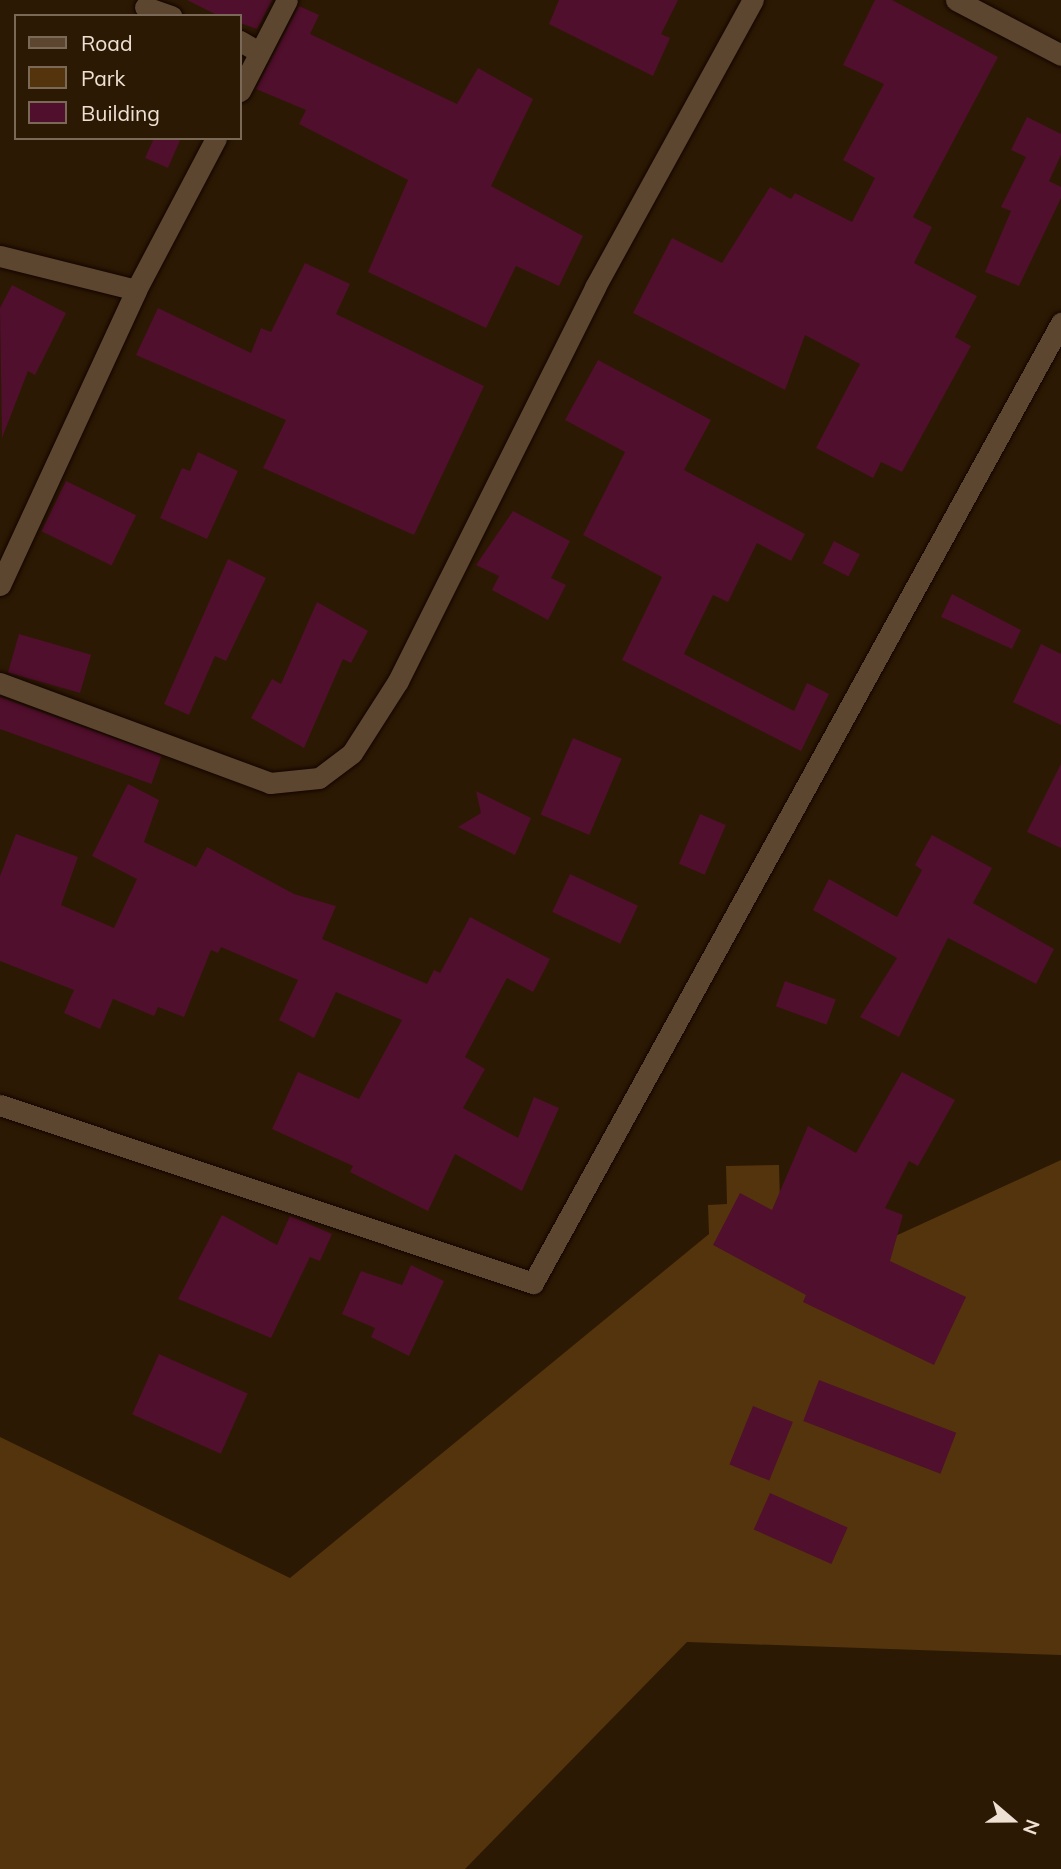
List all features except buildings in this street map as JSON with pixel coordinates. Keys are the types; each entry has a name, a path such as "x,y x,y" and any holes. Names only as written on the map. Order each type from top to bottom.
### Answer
{"street":[{"path":"242,87 287,0"},
{"path":"0,683 271,783 319,778 352,753 398,681 563,348 753,0"},
{"path":"956,0 1061,55"},
{"path":"145,7 165,14"},
{"path":"242,42 259,52"},
{"path":"0,585 136,289 215,140"},
{"path":"0,256 136,289"},
{"path":"0,1105 533,1283 1061,323"}],"green space":[{"path":"1061,1160 1061,1655 687,1642 465,1869 0,1869 0,1437 290,1578 709,1234 708,1205 727,1204 726,1166 779,1165 780,1203 891,1238"}]}
